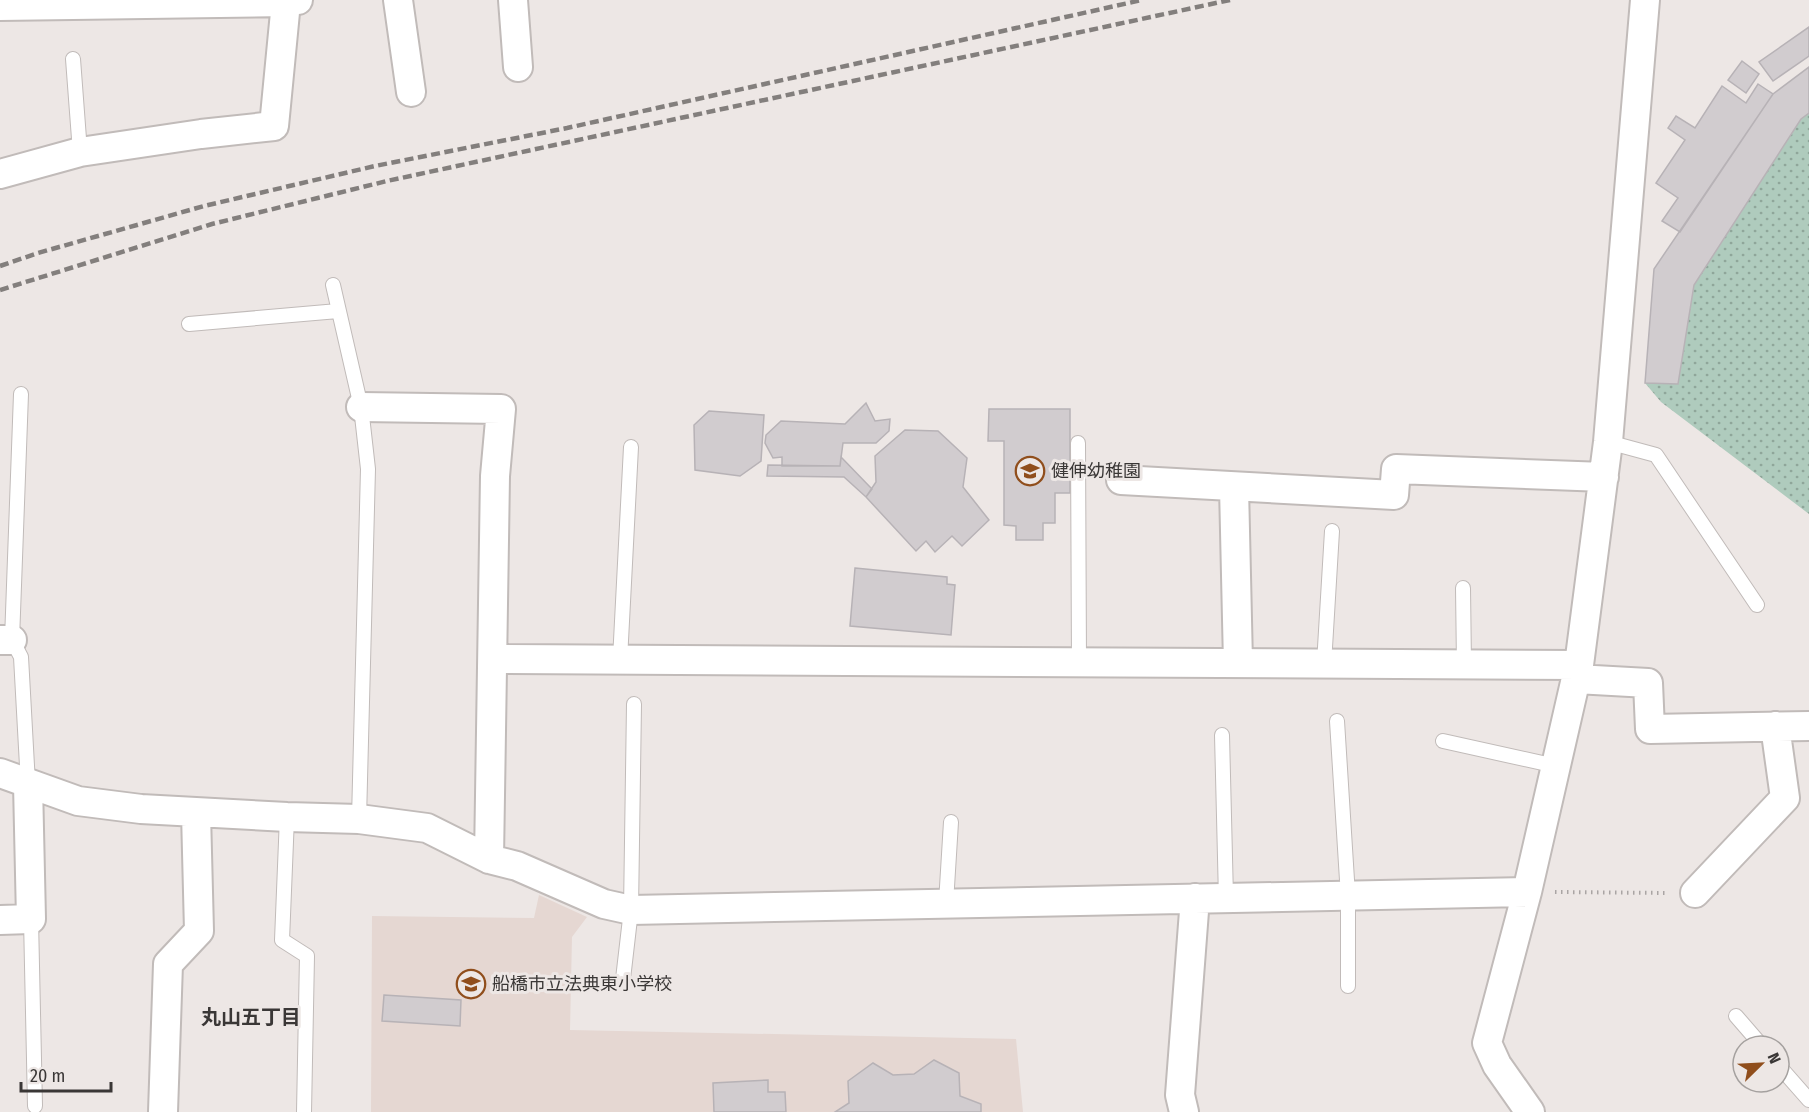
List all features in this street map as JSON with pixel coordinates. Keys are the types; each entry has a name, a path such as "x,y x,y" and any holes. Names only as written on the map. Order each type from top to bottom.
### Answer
{"street":[{"path":"398,0 411,92"},
{"path":"513,0 518,67"},
{"path":"1530,1112 1497,1065 1487,1043 1527,892 1577,672 1608,442 1645,0"},
{"path":"0,6 292,1 274,126 80,152 0,174"},
{"path":"360,407 501,409 495,476 489,859"},
{"path":"1121,480 1394,495 1396,469 1604,477"},
{"path":"1234,486 1238,663"},
{"path":"493,659 1464,665 1577,672 1648,683 1650,729 1809,726"},
{"path":"1695,893 1785,798 1775,726"},
{"path":"0,773 78,801 196,813 359,819 427,828 489,859 517,866 604,904 631,910 1527,892"},
{"path":"0,920 31,919 28,784"},
{"path":"163,1112 168,964 199,931 196,813"},
{"path":"1184,1112 1180,1095 1195,898"}],"lane":[{"path":"73,59 80,152"},
{"path":"333,285 360,407 368,469 359,819"},
{"path":"189,324 338,311"},
{"path":"21,394 6,640 21,657 28,784"},
{"path":"1078,442 1079,663"},
{"path":"1608,442 1656,454 1757,604"},
{"path":"620,660 631,447"},
{"path":"1324,664 1332,531"},
{"path":"1463,588 1464,665"},
{"path":"623,979 631,910 634,704"},
{"path":"1337,721 1348,896 1348,986"},
{"path":"1221,735 1226,898"},
{"path":"1443,741 1556,766"},
{"path":"287,818 282,940 307,956 304,1112"},
{"path":"946,903 951,822"},
{"path":"31,919 35,1106"},
{"path":"1736,1016 1752,1034"},
{"path":"1791,1080 1809,1100"}],"path":[{"path":"1527,892 1695,893"}],"shaded area":[{"name":"船橋市立法典東小学校","path":"539,895 587,917 572,937 570,1030 1016,1039 1023,1112 371,1112 372,916 534,918"}],"green space":[{"path":"1809,113 1809,514 1661,402 1645,383 1678,384 1694,285 1801,119"}],"building":[{"path":"1809,27 1809,56 1773,81 1759,62"},
{"path":"1742,61 1759,74 1746,93 1728,80"},
{"path":"1809,67 1809,113 1801,119 1694,285 1678,384 1645,383 1654,269 1773,94"},
{"path":"1758,84 1773,94 1680,232 1662,221 1678,198 1656,183 1685,140 1668,128 1676,116 1695,128 1722,86 1746,103"},
{"path":"866,403 875,421 890,419 889,431 876,443 843,443 840,466 782,466 782,457 773,458 765,443 766,435 781,421 845,424"},
{"path":"989,409 1070,409 1070,493 1055,493 1055,523 1043,523 1043,540 1016,540 1016,526 1004,525 1004,441 988,441"},
{"path":"709,411 764,415 761,461 740,476 695,470 694,425"},
{"path":"905,430 938,431 967,458 963,487 989,520 962,546 952,536 935,552 926,541 916,551 866,497 876,482 875,456"},
{"path":"841,457 872,489 866,497 844,477 767,476 768,465 840,466"},
{"path":"855,568 947,577 947,584 955,585 951,635 850,626"},
{"path":"384,995 461,1000 460,1026 382,1021"},
{"path":"934,1060 959,1073 960,1096 981,1104 981,1112 835,1112 849,1103 848,1081 873,1063 893,1075 914,1074"},
{"path":"768,1080 768,1092 785,1092 786,1112 714,1112 713,1083"}],"railway":[{"path":"0,266 204,206 375,166 567,128 1142,0"},
{"path":"0,290 212,224 387,181 1230,0"}],"place":[{"name":"健伸幼稚園","path":"1030,471"},
{"name":"船橋市立法典東小学校","path":"471,984"}],"district":[{"name":"丸山五丁目","path":"251,1017"}]}
